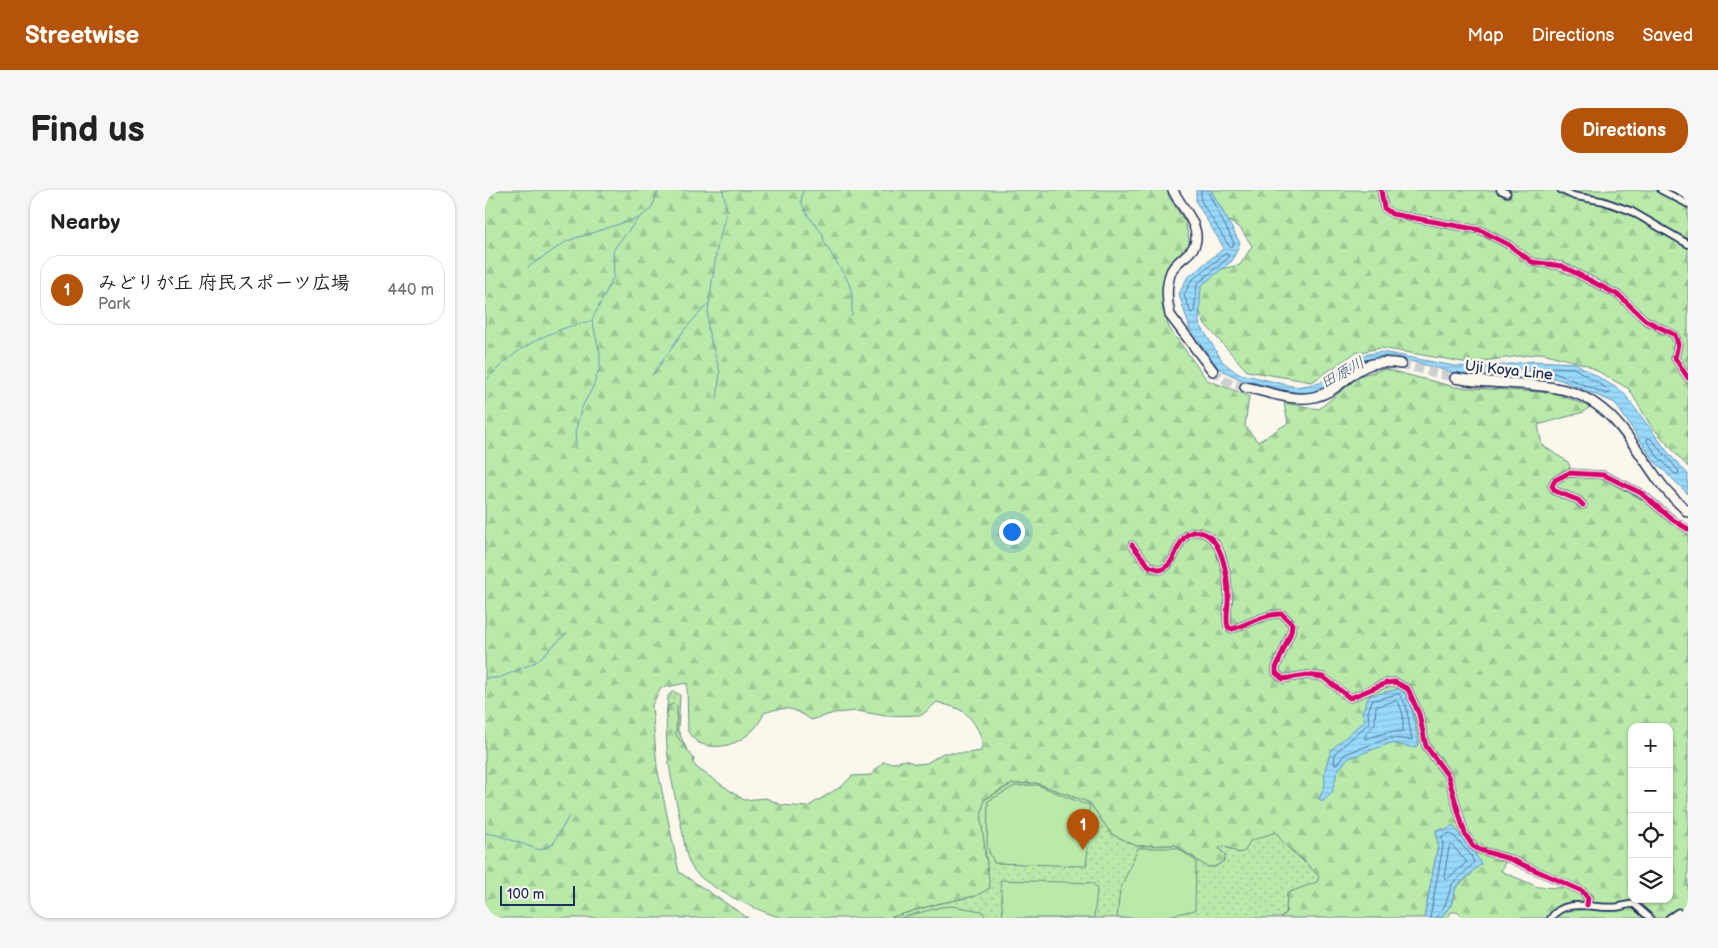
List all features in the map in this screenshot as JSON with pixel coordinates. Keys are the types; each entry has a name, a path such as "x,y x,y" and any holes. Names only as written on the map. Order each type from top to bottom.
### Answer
{"main road":[{"path":"1173,190 1197,233 1192,251 1171,271 1167,305 1170,315 1213,371"},
{"path":"1245,387 1299,399 1313,398 1323,395 1356,370 1368,365 1387,362 1401,364"},
{"name":"Uji Koya Line","path":"1455,378 1479,383 1547,386 1567,391 1588,400 1619,424 1660,483 1688,512"}],"street":[{"path":"1381,190 1384,208 1392,214 1480,230 1509,245 1532,262 1562,266 1621,296 1645,320 1675,335 1678,344 1675,358 1688,378"},
{"path":"1500,190 1507,193"},
{"path":"1561,190 1574,196 1603,201 1631,211 1688,244"},
{"path":"1661,190 1688,204"},
{"path":"1583,505 1578,500 1555,491 1552,486 1555,480 1569,473 1604,475 1641,493 1673,520 1688,529"},
{"path":"1132,544 1149,566 1161,570 1171,564 1189,533 1195,531 1209,536 1219,550 1225,573 1229,594 1228,627 1232,629 1239,628 1274,614 1282,614 1292,624 1291,632 1276,668 1276,673 1283,679 1307,675 1323,678 1345,696 1351,698 1386,683 1401,684 1408,689 1426,746 1448,776 1465,834 1473,846 1510,859 1582,891 1588,898 1587,905"},
{"path":"1551,918 1560,909 1587,905 1618,907 1634,904 1650,918"},
{"path":"1669,918 1678,912"}],"green space":[{"path":"485,190 1167,190 1169,197 1185,222 1190,244 1165,274 1162,305 1169,328 1207,380 1249,396 1245,426 1258,442 1288,423 1284,403 1319,409 1361,375 1385,369 1455,387 1556,393 1590,407 1584,412 1538,425 1542,445 1568,462 1572,474 1600,477 1643,500 1683,531 1688,532 1688,918 1464,918 1457,912 1451,912 1448,918 1441,918 1451,905 1456,887 1471,875 1476,853 1453,832 1442,829 1436,830 1438,845 1424,918 1281,918 1286,913 1287,893 1301,887 1314,871 1296,853 1282,844 1239,853 1224,846 1219,849 1226,856 1224,861 1214,867 1207,867 1175,845 1137,846 1111,834 1090,803 1036,783 1007,786 984,800 985,855 991,878 990,888 976,896 937,904 889,918 782,918 761,911 725,894 693,869 686,850 669,765 666,736 668,706 673,704 677,706 676,735 694,759 693,763 697,768 744,800 766,798 781,805 807,807 842,786 852,776 871,775 883,762 894,763 905,760 916,764 927,763 943,753 981,751 980,735 975,725 964,712 937,702 922,715 886,716 857,711 834,713 811,720 794,710 777,709 764,713 754,729 738,741 729,745 709,746 699,743 688,732 687,683 661,688 652,705 657,767 679,872 748,918 485,918","holes":["1506,860 1566,886 1564,888 1538,887 1501,871"]},
{"path":"1209,190 1688,190 1688,467 1651,426 1629,389 1587,365 1542,353 1469,363 1381,348 1355,353 1312,382 1247,371 1203,322 1195,296 1203,281 1212,273 1224,268 1240,265 1252,246 1241,229 1212,210"},
{"path":"673,691 680,695 678,730 689,755 676,735 677,713 668,706 666,720 668,696"},
{"path":"1036,783 1090,803 1111,834 1137,846 1175,845 1207,867 1215,867 1224,861 1226,856 1219,848 1223,846 1239,853 1245,851 1250,841 1276,832 1290,850 1319,877 1317,882 1287,893 1286,913 1281,918 889,918 937,904 976,896 990,888 981,819 984,800 1012,784"},
{"path":"1038,785 1090,805 1088,814 1092,817 1086,866 994,863 987,846 988,801 1015,786"},
{"path":"1138,848 1177,848 1196,861 1195,910 1159,918 1117,918 1120,890"},
{"path":"1000,880 1093,883 1097,889 1094,918 1003,918"},
{"path":"952,906 982,911 986,918 900,918 941,907"}],"water":[{"name":"田原川","path":"1196,190 1211,190 1240,243 1232,261 1201,286 1199,323 1223,362 1237,373 1296,387 1320,383 1361,355 1382,352 1454,366 1488,367 1533,361 1575,363 1623,392 1670,455 1688,474 1688,494 1654,461 1615,403 1561,380 1516,368 1493,374 1475,375 1455,373 1399,358 1382,358 1363,360 1314,392 1298,393 1239,379 1218,368 1190,329 1179,294 1187,278 1224,248 1196,202"},
{"path":"1402,688 1411,703 1419,744 1415,748 1391,743 1347,759 1337,772 1332,793 1322,802 1319,799 1325,784 1324,773 1331,750 1365,720 1362,712 1369,696"},
{"path":"1453,825 1481,864 1456,887 1451,905 1441,918 1424,918 1438,845 1436,830 1448,829"}],"waterway":[{"path":"576,445 575,432 582,407 593,387 600,367 600,354 592,320 614,276 613,252 639,218 651,209 659,190"},
{"path":"717,400 720,372 708,330 708,311 717,248 727,210 723,190"},
{"path":"803,190 801,202 809,217 823,234 824,242 848,281 852,293 852,316"},
{"path":"528,267 567,241 638,218"},
{"path":"652,376 684,330 708,304"},
{"path":"485,381 509,359 533,342 546,335 591,321"},
{"path":"485,678 499,678 536,662 567,633"},
{"path":"485,833 497,835 540,850 553,844 569,816"}],"tunnel":[{"path":"1401,364 1455,378"},
{"path":"1213,371 1231,384 1245,387"}],"cycle path":[{"path":"1381,190 1384,208 1392,214 1480,230 1509,245 1532,262 1562,266 1620,296 1645,320 1675,335 1678,344 1675,358 1688,378"},
{"path":"1583,505 1578,500 1555,491 1552,486 1555,480 1569,473 1604,475 1641,493 1673,520 1688,529"},
{"path":"1132,545 1149,566 1161,570 1170,563 1181,542 1188,534 1199,532 1210,537 1220,551 1223,560 1228,588 1228,627 1232,629 1276,614 1282,614 1292,624 1291,632 1276,668 1276,673 1283,679 1307,675 1323,677 1350,698 1386,683 1395,682 1408,689 1419,714 1426,746 1448,776 1465,834 1473,846 1510,859 1582,891 1588,898 1587,905"}],"place":[{"name":"みどりが丘 府民スポーツ広場","path":"1083,850"}]}
